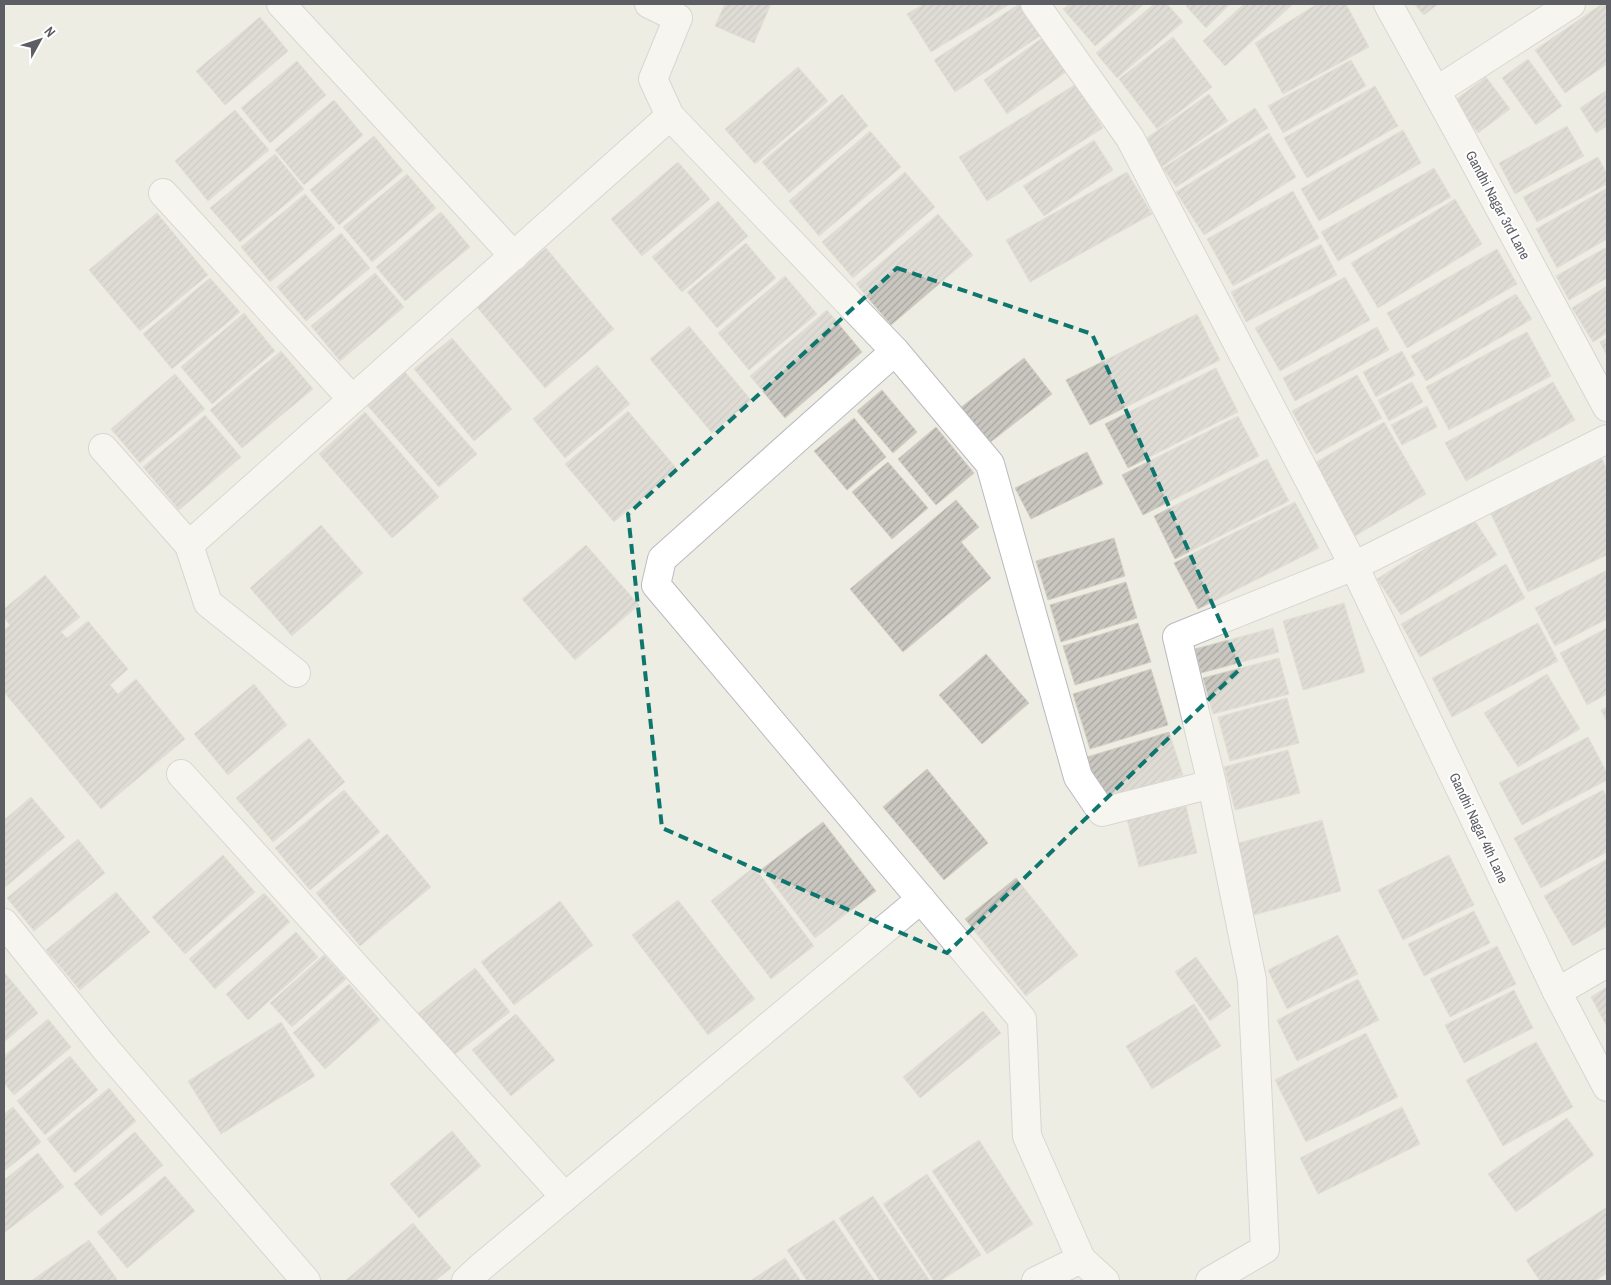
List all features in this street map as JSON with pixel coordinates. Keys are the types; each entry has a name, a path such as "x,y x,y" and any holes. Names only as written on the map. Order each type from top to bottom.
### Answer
{"street":[{"path":"281,4 514,256"},
{"path":"649,4 678,18 653,79 670,116 895,351 990,464 1078,777 1102,812 1212,784"},
{"name":"Gandhi Nagar 4th Lane","path":"1036,4 1130,138 1354,566 1557,992 1607,1087"},
{"name":"Gandhi Nagar 3rd Lane","path":"1388,4 1607,406"},
{"path":"1436,91 1570,4"},
{"path":"189,545 670,116"},
{"path":"163,193 352,399"},
{"path":"895,351 662,559 656,585 1022,1018 1027,1136 1081,1259 1105,1281"},
{"path":"1210,1281 1265,1249 1252,980 1212,784 1177,637 1354,566 1607,439"},
{"path":"103,448 189,545 208,603 296,673"},
{"path":"181,774 565,1197"},
{"path":"466,1281 921,899"},
{"path":"4,923 104,1047 306,1281"},
{"path":"1557,992 1607,963"},
{"path":"1036,1281 1081,1259"}],"highlighted area":[{"path":"897,268 1092,334 1241,668 947,953 662,828 628,514"}],"building":[{"path":"725,4 771,4 754,43 715,26"},
{"path":"924,4 1010,4 931,52 907,14"},
{"path":"1019,4 1040,36 955,92 934,60"},
{"path":"1070,4 1144,4 1095,46 1063,9"},
{"path":"1154,4 1167,4 1183,22 1117,78 1096,53"},
{"path":"1188,4 1230,4 1206,28 1186,6"},
{"path":"1244,4 1293,4 1225,66 1203,41"},
{"path":"1317,4 1346,4 1369,47 1283,94 1255,43"},
{"path":"1414,4 1438,4 1424,15"},
{"path":"1602,4 1607,4 1607,64 1565,93 1535,50"},
{"path":"260,17 288,51 225,105 196,71"},
{"path":"1045,36 1069,70 1007,114 984,80"},
{"path":"1173,37 1212,87 1157,129 1119,79"},
{"path":"1528,59 1562,106 1536,125 1502,78"},
{"path":"1351,60 1366,86 1283,133 1268,106"},
{"path":"297,61 326,95 270,143 241,108"},
{"path":"798,67 828,101 755,164 725,129"},
{"path":"1486,77 1510,109 1478,133 1454,101"},
{"path":"1076,84 1103,128 987,201 959,157"},
{"path":"1375,86 1398,126 1307,178 1284,138"},
{"path":"1607,90 1607,126 1596,133 1580,108"},
{"path":"842,94 868,126 789,193 762,162"},
{"path":"1209,94 1228,121 1160,168 1141,142"},
{"path":"334,100 363,135 304,185 275,150"},
{"path":"1255,108 1268,128 1176,187 1163,168"},
{"path":"235,110 269,150 208,201 175,161"},
{"path":"1567,126 1584,156 1515,194 1499,163"},
{"path":"1403,130 1421,163 1319,221 1301,189"},
{"path":"870,131 901,167 819,236 789,201"},
{"path":"1269,133 1296,177 1204,235 1176,192"},
{"path":"374,136 403,171 339,225 310,190"},
{"path":"1094,140 1113,170 1044,216 1023,186"},
{"path":"275,154 304,189 240,242 210,208"},
{"path":"1598,157 1607,174 1607,184 1537,222 1523,197"},
{"path":"678,162 710,199 642,256 611,219"},
{"path":"1434,168 1451,197 1338,261 1321,232"},
{"path":"905,172 935,207 853,278 822,242"},
{"path":"1127,172 1152,214 1030,282 1006,240"},
{"path":"407,174 436,208 372,262 343,227"},
{"path":"1607,188 1607,239 1557,268 1536,229"},
{"path":"1293,191 1319,238 1233,286 1207,239"},
{"path":"305,194 335,228 270,282 241,247"},
{"path":"1455,199 1482,244 1378,308 1351,263"},
{"path":"718,201 748,236 682,292 652,257"},
{"path":"441,212 470,247 405,301 376,267"},
{"path":"157,213 208,275 140,331 89,270"},
{"path":"938,214 973,255 891,325 856,284"},
{"path":"341,233 370,268 306,321 277,287"},
{"path":"746,243 776,278 717,328 687,292"},
{"path":"1321,244 1337,275 1246,322 1231,292"},
{"path":"1607,247 1607,278 1569,300 1556,276"},
{"path":"546,248 614,329 545,388 476,306"},
{"path":"1497,249 1517,284 1407,348 1387,313"},
{"path":"375,273 404,307 340,361 311,326"},
{"path":"785,276 817,314 749,370 718,333"},
{"path":"1345,277 1370,320 1280,371 1255,328"},
{"path":"210,278 240,312 172,369 143,334"},
{"path":"1607,286 1607,333 1593,342 1572,308"},
{"path":"1516,294 1532,319 1426,381 1411,356"},
{"path":"827,310 862,352 785,418 750,376"},
{"path":"244,313 275,351 212,404 181,367"},
{"path":"1197,314 1220,360 1090,425 1066,380"},
{"path":"689,326 751,400 712,433 650,359"},
{"path":"1377,327 1389,350 1295,401 1283,378"},
{"path":"1527,332 1551,376 1449,430 1426,387"},
{"path":"452,338 512,409 474,441 414,369"},
{"path":"1607,338 1607,356 1600,342"},
{"path":"281,351 313,389 242,448 210,410"},
{"path":"1402,351 1415,375 1376,397 1363,372"},
{"path":"1024,358 1052,394 988,444 960,408"},
{"path":"597,365 630,404 565,458 533,419"},
{"path":"1216,368 1238,412 1128,468 1105,424"},
{"path":"404,371 477,454 439,487 366,404"},
{"path":"175,374 205,409 140,463 111,429"},
{"path":"1357,375 1382,418 1316,454 1292,411"},
{"path":"1412,382 1423,402 1389,421 1378,400"},
{"path":"1553,382 1575,420 1466,481 1445,443"},
{"path":"882,390 917,432 893,453 857,411"},
{"path":"1427,406 1437,427 1402,445 1391,425"},
{"path":"628,411 677,469 614,522 565,464"},
{"path":"365,412 439,497 392,538 319,454"},
{"path":"205,415 241,457 179,510 143,467"},
{"path":"1238,416 1259,456 1143,515 1122,475"},
{"path":"854,418 886,457 847,490 814,451"},
{"path":"1384,422 1426,494 1355,536 1313,464"},
{"path":"936,427 974,473 936,505 898,459"},
{"path":"1087,452 1103,484 1031,519 1015,488"},
{"path":"1267,459 1289,501 1175,559 1154,516"},
{"path":"1602,459 1607,470 1607,555 1528,592 1490,512"},
{"path":"888,462 928,508 892,539 852,492"},
{"path":"956,500 979,527 961,542 991,578 903,652 850,589"},
{"path":"1295,502 1319,548 1198,609 1174,563"},
{"path":"1473,518 1497,555 1401,615 1377,579"},
{"path":"321,525 363,573 292,636 250,588"},
{"path":"1114,538 1125,576 1048,600 1036,561"},
{"path":"586,545 639,605 575,660 522,599"},
{"path":"1506,564 1525,598 1420,657 1401,624"},
{"path":"1607,570 1607,619 1555,646 1535,608"},
{"path":"45,575 80,617 61,632 67,638 88,621 128,669 110,685 118,694 136,679 185,739 101,809 4,692 4,630 10,625 4,618 4,609"},
{"path":"1126,582 1137,618 1061,642 1050,605"},
{"path":"1344,603 1365,672 1303,690 1283,621"},
{"path":"1138,623 1151,662 1075,685 1063,646"},
{"path":"1538,623 1558,661 1452,717 1432,678"},
{"path":"1273,628 1279,652 1201,673 1195,649"},
{"path":"1607,628 1607,694 1587,705 1560,653"},
{"path":"986,654 1029,703 982,744 939,695"},
{"path":"1279,658 1289,694 1213,714 1203,678"},
{"path":"1151,669 1168,725 1090,749 1073,694"},
{"path":"1547,674 1580,729 1518,767 1484,713"},
{"path":"254,684 287,725 228,775 194,734"},
{"path":"1287,698 1299,743 1230,761 1218,717"},
{"path":"1607,707 1607,722 1601,710"},
{"path":"1169,732 1183,775 1101,800 1087,757"},
{"path":"1588,737 1607,773 1607,780 1522,825 1499,783"},
{"path":"309,738 345,782 273,842 236,798"},
{"path":"1288,750 1300,793 1235,810 1224,767"},
{"path":"927,769 988,843 944,880 883,807"},
{"path":"344,790 380,832 310,890 275,848"},
{"path":"1603,790 1607,798 1607,852 1541,888 1514,838"},
{"path":"31,797 65,837 4,888 4,820"},
{"path":"1186,806 1197,853 1139,867 1127,819"},
{"path":"1322,820 1341,891 1254,915 1235,844"},
{"path":"823,822 876,891 815,938 762,869"},
{"path":"387,834 431,887 360,946 316,893"},
{"path":"78,839 105,873 34,931 7,898"},
{"path":"223,855 255,892 185,954 152,917"},
{"path":"1449,855 1474,905 1403,940 1378,890"},
{"path":"1607,859 1607,926 1573,946 1544,896"},
{"path":"754,867 814,946 771,979 711,901"},
{"path":"1016,878 1078,955 1026,996 965,919"},
{"path":"116,892 150,932 80,990 46,950"},
{"path":"264,893 290,922 215,989 189,959"},
{"path":"678,900 755,999 708,1035 632,935"},
{"path":"560,901 593,945 514,1005 481,962"},
{"path":"1474,911 1490,943 1424,976 1408,944"},
{"path":"296,932 318,957 248,1020 226,994"},
{"path":"1338,935 1358,974 1287,1009 1268,970"},
{"path":"1497,946 1516,984 1450,1017 1430,979"},
{"path":"324,955 346,979 292,1027 270,1003"},
{"path":"1196,957 1231,1006 1210,1021 1175,972"},
{"path":"475,968 510,1012 450,1058 416,1015"},
{"path":"4,972 38,1013 4,1042"},
{"path":"1358,979 1379,1020 1297,1061 1277,1020"},
{"path":"349,984 380,1020 325,1069 293,1033"},
{"path":"1607,987 1607,1027 1591,997"},
{"path":"1514,990 1533,1028 1464,1063 1445,1025"},
{"path":"1194,1004 1221,1046 1152,1089 1126,1046"},
{"path":"983,1011 1001,1033 920,1098 903,1077"},
{"path":"516,1014 555,1060 511,1096 472,1050"},
{"path":"48,1019 71,1047 14,1095 4,1083 4,1056"},
{"path":"281,1022 315,1076 221,1134 188,1081"},
{"path":"1366,1033 1398,1097 1306,1142 1275,1080"},
{"path":"1536,1042 1573,1107 1503,1146 1466,1080"},
{"path":"70,1056 98,1090 45,1135 17,1101"},
{"path":"109,1088 136,1121 75,1173 47,1139"},
{"path":"13,1107 41,1142 4,1171 4,1114"},
{"path":"1402,1107 1420,1144 1318,1194 1300,1158"},
{"path":"1567,1118 1594,1155 1516,1212 1488,1174"},
{"path":"452,1131 481,1166 419,1218 390,1184"},
{"path":"135,1132 163,1165 101,1216 74,1184"},
{"path":"979,1140 1033,1224 987,1254 932,1171"},
{"path":"38,1153 64,1187 5,1232 4,1180"},
{"path":"927,1174 981,1255 940,1281 934,1281 883,1204"},
{"path":"165,1176 195,1211 127,1268 97,1232"},
{"path":"873,1196 930,1281 880,1281 839,1218"},
{"path":"1607,1207 1607,1273 1595,1281 1540,1281 1526,1260"},
{"path":"834,1220 875,1281 807,1281 787,1250"},
{"path":"413,1223 451,1268 435,1281 345,1281"},
{"path":"89,1240 117,1279 114,1281 31,1281"},
{"path":"785,1258 801,1281 750,1281"}]}
